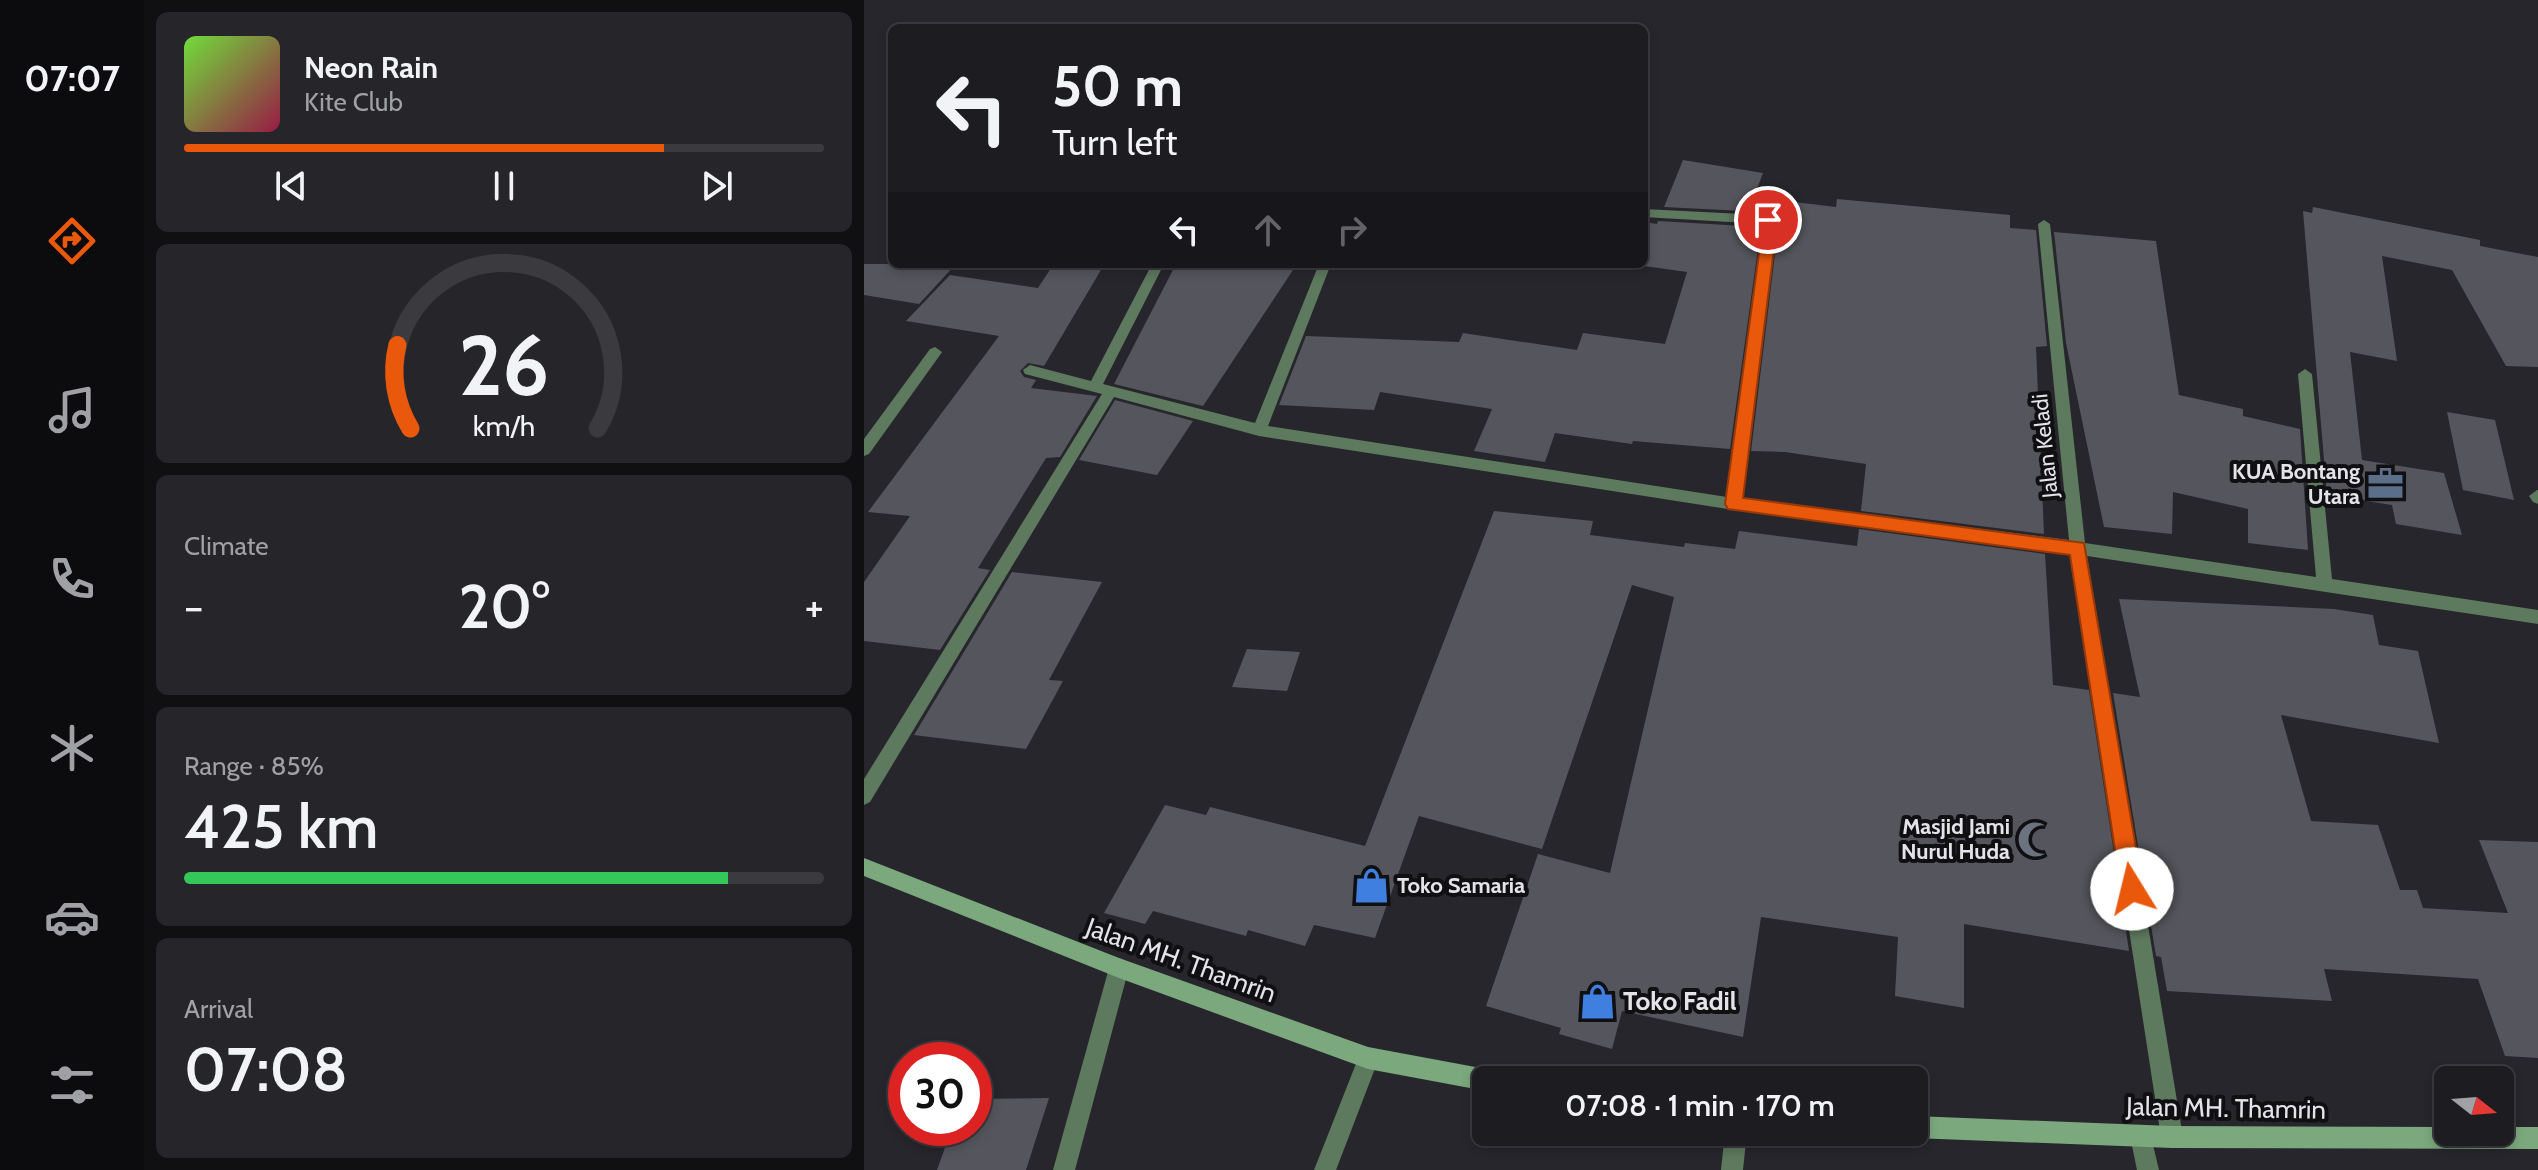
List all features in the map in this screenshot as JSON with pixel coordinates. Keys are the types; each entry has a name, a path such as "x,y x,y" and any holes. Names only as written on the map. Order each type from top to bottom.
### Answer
{"street":[{"path":"1648,213 1762,219 1770,222 1734,504"},
{"name":"Jalan Keladi","path":"2044,224 2078,548 2172,1137"},
{"path":"864,796 1102,390 1156,268"},
{"path":"1259,430 1323,268"},
{"path":"864,450 935,352"},
{"path":"1030,370 1259,430 1734,504 2078,548 2538,617"},
{"path":"2305,374 2325,585"},
{"name":"Jalan MH. Thamrin","path":"864,867 1119,968 1368,1058 1472,1077"},
{"path":"1064,1170 1119,968"},
{"path":"1325,1170 1368,1058"},
{"name":"Jalan MH. Thamrin","path":"1928,1128 2172,1137 2538,1138"},
{"path":"2141,1136 2148,1170"},
{"path":"1732,1170 1735,1146"}],"building":[{"path":"1683,160 1763,173 1754,197 1836,207 1837,199 2010,215 2010,228 2036,230 2047,346 2036,347 2044,534 1861,511 1866,464 1785,452 1751,451 1779,221 1762,212 1664,207"},
{"path":"2313,207 2480,240 2480,246 2538,257 2538,367 2506,366 2452,270 2382,256 2397,361 2350,352 2362,460 2444,473 2462,535 2396,524 2392,505 2327,495 2303,211 2312,213"},
{"path":"1658,221 1761,227 1730,449 1633,441 1632,444 1555,433 1545,462 1474,451 1492,409 1380,392 1374,410 1279,405 1306,336 1459,342 1463,333 1577,350 1583,333 1665,344 1687,272 1648,267 1648,223 1657,224"},
{"path":"2054,232 2156,241 2179,395 2243,409 2243,416 2300,429 2308,550 2248,543 2248,509 2173,492 2172,534 2104,527 2066,343"},
{"path":"864,264 888,264 888,268 952,268 919,304 864,295"},
{"path":"1051,268 1101,270 1044,366 1028,363 1020,371 1024,377 1036,380 1031,388 1097,396 1060,457 1046,458 978,568 990,570 940,650 864,641 864,582 910,516 868,512 999,336 906,321 950,275 1038,288"},
{"path":"1174,268 1294,268 1203,406 1114,384"},
{"path":"1115,400 1193,421 1157,475 1079,460"},
{"path":"2447,412 2495,420 2514,500 2463,490"},
{"path":"1494,511 1593,521 1590,535 1684,547 1685,543 1735,549 1739,531 1857,546 1859,529 2045,554 2053,685 2089,690 2129,951 1964,924 1964,1008 1895,996 1898,937 1761,917 1743,1037 1622,1011 1612,1049 1559,1034 1561,1028 1486,1006 1538,854 1610,873 1674,597 1632,585 1542,849 1419,816 1375,938 1314,925 1305,946 1248,930 1246,936 1153,911 1145,924 1104,913 1165,805 1206,815 1210,807 1365,846"},
{"path":"1012,572 1102,582 1049,680 1063,681 1026,749 914,735"},
{"path":"2119,599 2334,609 2373,615 2379,645 2418,651 2439,743 2281,715 2311,821 2378,825 2400,890 2417,890 2423,908 2508,913 2479,840 2538,842 2538,1058 2505,1056 2478,979 2324,969 2332,1001 2167,991 2161,957 2156,956 2113,693 2140,697"},
{"path":"1247,649 1300,652 1287,691 1232,687"},
{"path":"1049,1098 1026,1170 937,1170 946,1146 992,1146 992,1099"}],"place":[{"name":"KUA Bontang Utara","path":"2386,484"},
{"name":"Masjid Jami Nurul Huda","path":"2036,839"},
{"name":"Toko Samaria","path":"1371,885"},
{"name":"Toko Fadil","path":"1597,1001"}],"route":[{"path":"1768,220 1770,224 1734,504 2078,548 2132,889"}]}
